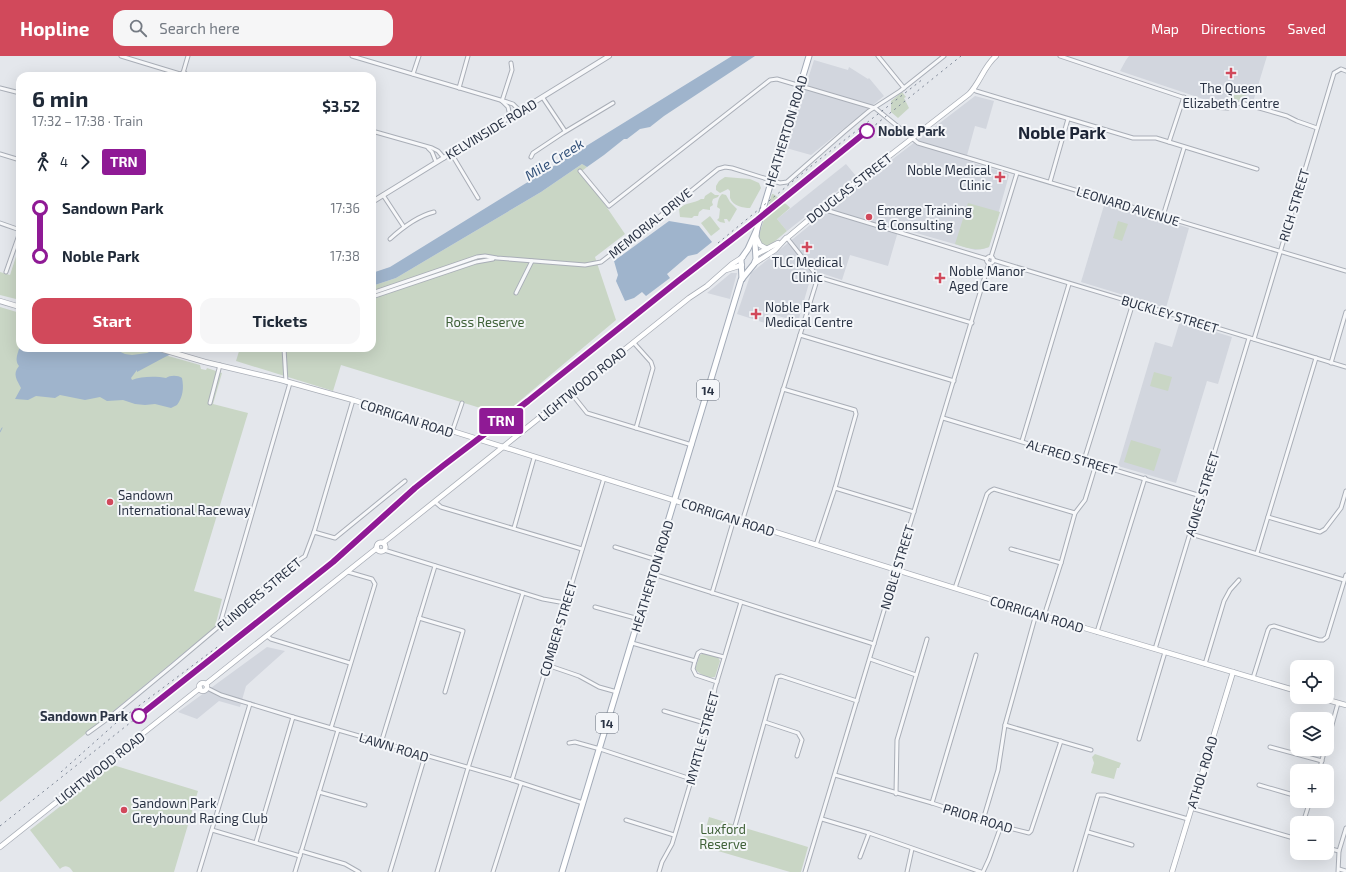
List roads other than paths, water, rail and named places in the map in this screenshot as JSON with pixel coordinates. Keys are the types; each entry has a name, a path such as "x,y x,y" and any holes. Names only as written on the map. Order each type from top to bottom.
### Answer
{"main road":[{"name":"HEATHERTON ROAD","path":"743,256 748,249 757,229 809,56"},
{"name":"DOUGLAS STREET","path":"753,265 772,251 825,206 974,89 988,64 996,56"},
{"name":"HEATHERTON ROAD","path":"756,253 757,229"},
{"path":"756,237 758,243 768,249"},
{"name":"DOUGLAS STREET","path":"756,253 768,249 787,238"},
{"path":"743,256 756,253"},
{"name":"14","path":"753,265 756,253"},
{"name":"14","path":"742,265 741,261 743,256"},
{"name":"LIGHTWOOD ROAD","path":"383,543 743,256"},
{"name":"HEATHERTON ROAD","path":"562,872 742,280 742,265"},
{"path":"742,265 747,268 753,265"},
{"name":"LIGHTWOOD ROAD","path":"725,271 742,265"},
{"name":"HEATHERTON ROAD","path":"742,280 753,265"},
{"path":"0,301 16,306"},
{"name":"CORRIGAN ROAD","path":"171,352 353,400 502,448 675,500 1036,614 1290,689"},
{"path":"206,686 348,572 377,548 378,544 383,543 385,547 384,550 380,551 377,548"},
{"name":"ATHOL ROAD","path":"1172,872 1233,672"},
{"name":"LIGHTWOOD ROAD","path":"0,847 200,688 204,690 206,686"},
{"path":"1334,702 1346,705"}],"street":[{"path":"121,56 174,72"},
{"path":"182,72 188,56"},
{"path":"352,56 510,103 520,111"},
{"path":"413,74 419,56"},
{"path":"459,88 468,56"},
{"name":"KELVINSIDE ROAD","path":"376,199 609,56"},
{"path":"878,56 904,88"},
{"path":"772,180 781,184 788,182 841,134 904,88 944,56"},
{"path":"1060,56 1184,97 1212,108 1228,108 1240,103 1287,116 1317,128"},
{"path":"502,101 512,70 511,63"},
{"name":"RICH STREET","path":"1254,339 1334,73 1341,69 1346,71"},
{"path":"580,171 609,206 770,80 776,79 875,108"},
{"path":"0,88 16,92"},
{"path":"974,89 1133,138 1152,138 1169,142 1184,148 1257,169"},
{"path":"1169,142 1184,97"},
{"path":"543,98 565,131"},
{"path":"502,101 508,107 510,116"},
{"path":"531,157 533,153 565,131 613,103"},
{"name":"LEONARD AVENUE","path":"875,108 911,139 918,143 1346,271"},
{"path":"1050,182 1068,119"},
{"path":"376,132 437,150 444,158"},
{"path":"426,147 432,152 436,162"},
{"path":"1163,216 1184,148"},
{"path":"451,153 478,198"},
{"path":"0,154 16,159"},
{"name":"MEMORIAL DRIVE","path":"376,292 477,257 485,256 585,265 601,262 721,168 732,168 772,180"},
{"path":"825,206 829,211 987,259 988,257 991,257 1017,173"},
{"path":"383,195 404,227"},
{"path":"390,239 404,227 427,214 434,212"},
{"path":"0,223 16,229"},
{"path":"787,238 818,277 972,323"},
{"path":"6,272 16,243"},
{"path":"987,259 987,262 992,262 993,260 991,257"},
{"name":"MEMORIAL DRIVE","path":"376,296 476,262 497,258"},
{"name":"BUCKLEY STREET","path":"993,260 1346,367"},
{"path":"516,293 532,261"},
{"name":"NOBLE STREET","path":"806,872 989,263"},
{"path":"742,522 818,277"},
{"path":"1022,441 1069,284"},
{"path":"1084,460 1133,303"},
{"path":"1331,363 1346,312"},
{"path":"800,335 954,381"},
{"name":"AGNES STREET","path":"1155,649 1249,338"},
{"path":"634,343 651,362 653,368 636,428"},
{"path":"219,627 288,382 284,352"},
{"path":"1257,553 1316,358"},
{"path":"210,403 220,365"},
{"path":"783,389 855,410 856,414 835,488 816,545"},
{"path":"571,393 587,413 692,445"},
{"name":"FLINDERS STREET","path":"88,733 305,556 314,532 353,400"},
{"path":"452,432 462,403"},
{"name":"ALFRED STREET","path":"943,418 1201,496"},
{"path":"514,528 534,458"},
{"path":"1044,616 1075,513 1085,500 1096,464"},
{"name":"COMBER STREET","path":"512,780 604,478"},
{"path":"1097,632 1145,478"},
{"path":"314,532 335,538 405,481"},
{"path":"835,488 914,512"},
{"path":"955,588 987,494 990,490 994,489 1075,513"},
{"path":"1268,517 1320,532 1325,529 1341,508 1346,491"},
{"path":"435,502 441,507 582,549"},
{"path":"1341,508 1346,509"},
{"path":"712,593 734,519"},
{"path":"1190,534 1344,580"},
{"path":"615,547 657,560"},
{"path":"1011,549 1061,563"},
{"path":"384,550 543,599 566,603"},
{"path":"382,743 435,566"},
{"path":"331,728 375,584 372,579 348,572"},
{"path":"653,574 874,644"},
{"path":"1270,627 1274,626 1314,639 1323,640 1329,632 1346,575"},
{"path":"1205,664 1224,601 1230,590 1239,580"},
{"path":"437,872 523,593"},
{"name":"MYRTLE STREET","path":"659,872 662,862 672,844 708,724 724,656 741,602"},
{"path":"595,607 639,619"},
{"path":"983,820 998,770 1005,724 1036,614"},
{"path":"419,618 463,630 445,692"},
{"path":"1253,678 1270,627 1268,622"},
{"path":"267,636 271,640 350,663"},
{"path":"896,794 897,740 927,639"},
{"path":"632,643 695,661"},
{"path":"717,682 696,675 693,670 695,661 698,652 701,651 724,656"},
{"path":"1140,739 1165,652"},
{"path":"932,803 976,655"},
{"path":"870,659 916,675"},
{"path":"547,665 579,676 599,687 617,692"},
{"path":"733,833 777,677 781,676 857,701"},
{"name":"LAWN ROAD","path":"206,686 221,695 424,756 512,780 583,803"},
{"path":"1334,718 1338,703"},
{"path":"199,872 250,704"},
{"path":"664,711 708,724"},
{"path":"256,842 293,717"},
{"path":"765,722 798,733 802,740 797,756"},
{"path":"1005,724 1090,750"},
{"path":"295,872 338,730"},
{"name":"PRIOR ROAD","path":"835,775 896,794 932,803 1001,826 1029,833 1031,831 1061,741"},
{"path":"569,743 575,742 600,749 691,779"},
{"path":"1270,747 1322,761"},
{"path":"390,872 424,756"},
{"path":"1321,764 1323,756"},
{"path":"494,872 521,784"},
{"path":"1259,785 1290,794"},
{"path":"320,792 365,805"},
{"path":"1075,872 1098,795 1105,795 1188,819"},
{"path":"1191,808 1290,837"},
{"path":"822,818 982,872 989,859 1001,826"},
{"path":"626,820 674,835"},
{"path":"1346,828 1339,851 1338,870 1346,871"},
{"path":"212,830 300,856"},
{"path":"1088,832 1132,845"},
{"path":"860,857 868,833"},
{"path":"907,872 912,849"},
{"path":"1334,850 1339,851"},
{"path":"301,851 344,864 359,872"}],"water":[{"path":"732,56 755,56 664,116 650,127 640,129 627,139 624,139 587,167 582,164 541,192 396,278 376,285 376,272 390,267"},
{"path":"669,221 699,226 712,242 697,254 688,256 667,274 670,278 646,296 642,292 634,298 625,301 616,281 618,275 614,261"},
{"path":"18,352 121,352 132,355 149,352 176,352 137,372 137,370 131,378 132,380 144,377 166,378 178,376 182,378 182,396 177,405 171,408 155,404 135,404 123,400 107,401 100,397 85,400 60,395 55,398 36,396 28,400 15,399 21,388 16,374 19,366"}],"waterway":[{"name":"Mile Creek","path":"0,432 2,428"}],"railway":[{"path":"0,826 333,562 415,488 529,401 961,56"},
{"path":"718,243 815,163 923,79"},
{"path":"61,772 116,723 220,645"}],"train":[{"name":"TRN","path":"139,716 333,562 415,488 528,401 867,131"}],"place":[{"name":"The Queen Elizabeth Centre","path":"1231,73"},
{"name":"Noble Park","path":"867,131"},
{"name":"Noble Medical Clinic","path":"1000,177"},
{"name":"Emerge Training & Consulting","path":"869,217"},
{"name":"TLC Medical Clinic","path":"807,247"},
{"name":"Noble Manor Aged Care","path":"940,278"},
{"name":"Noble Park Medical Centre","path":"756,314"},
{"name":"Sandown International Raceway","path":"110,502"},
{"name":"Sandown Park","path":"139,716"},
{"name":"Sandown Park Greyhound Racing Club","path":"124,810"}],"district":[{"name":"Noble Park","path":"1062,132"}],"park label":[{"name":"Ross Reserve","path":"485,322"},
{"name":"Luxford Reserve","path":"723,836"}]}
